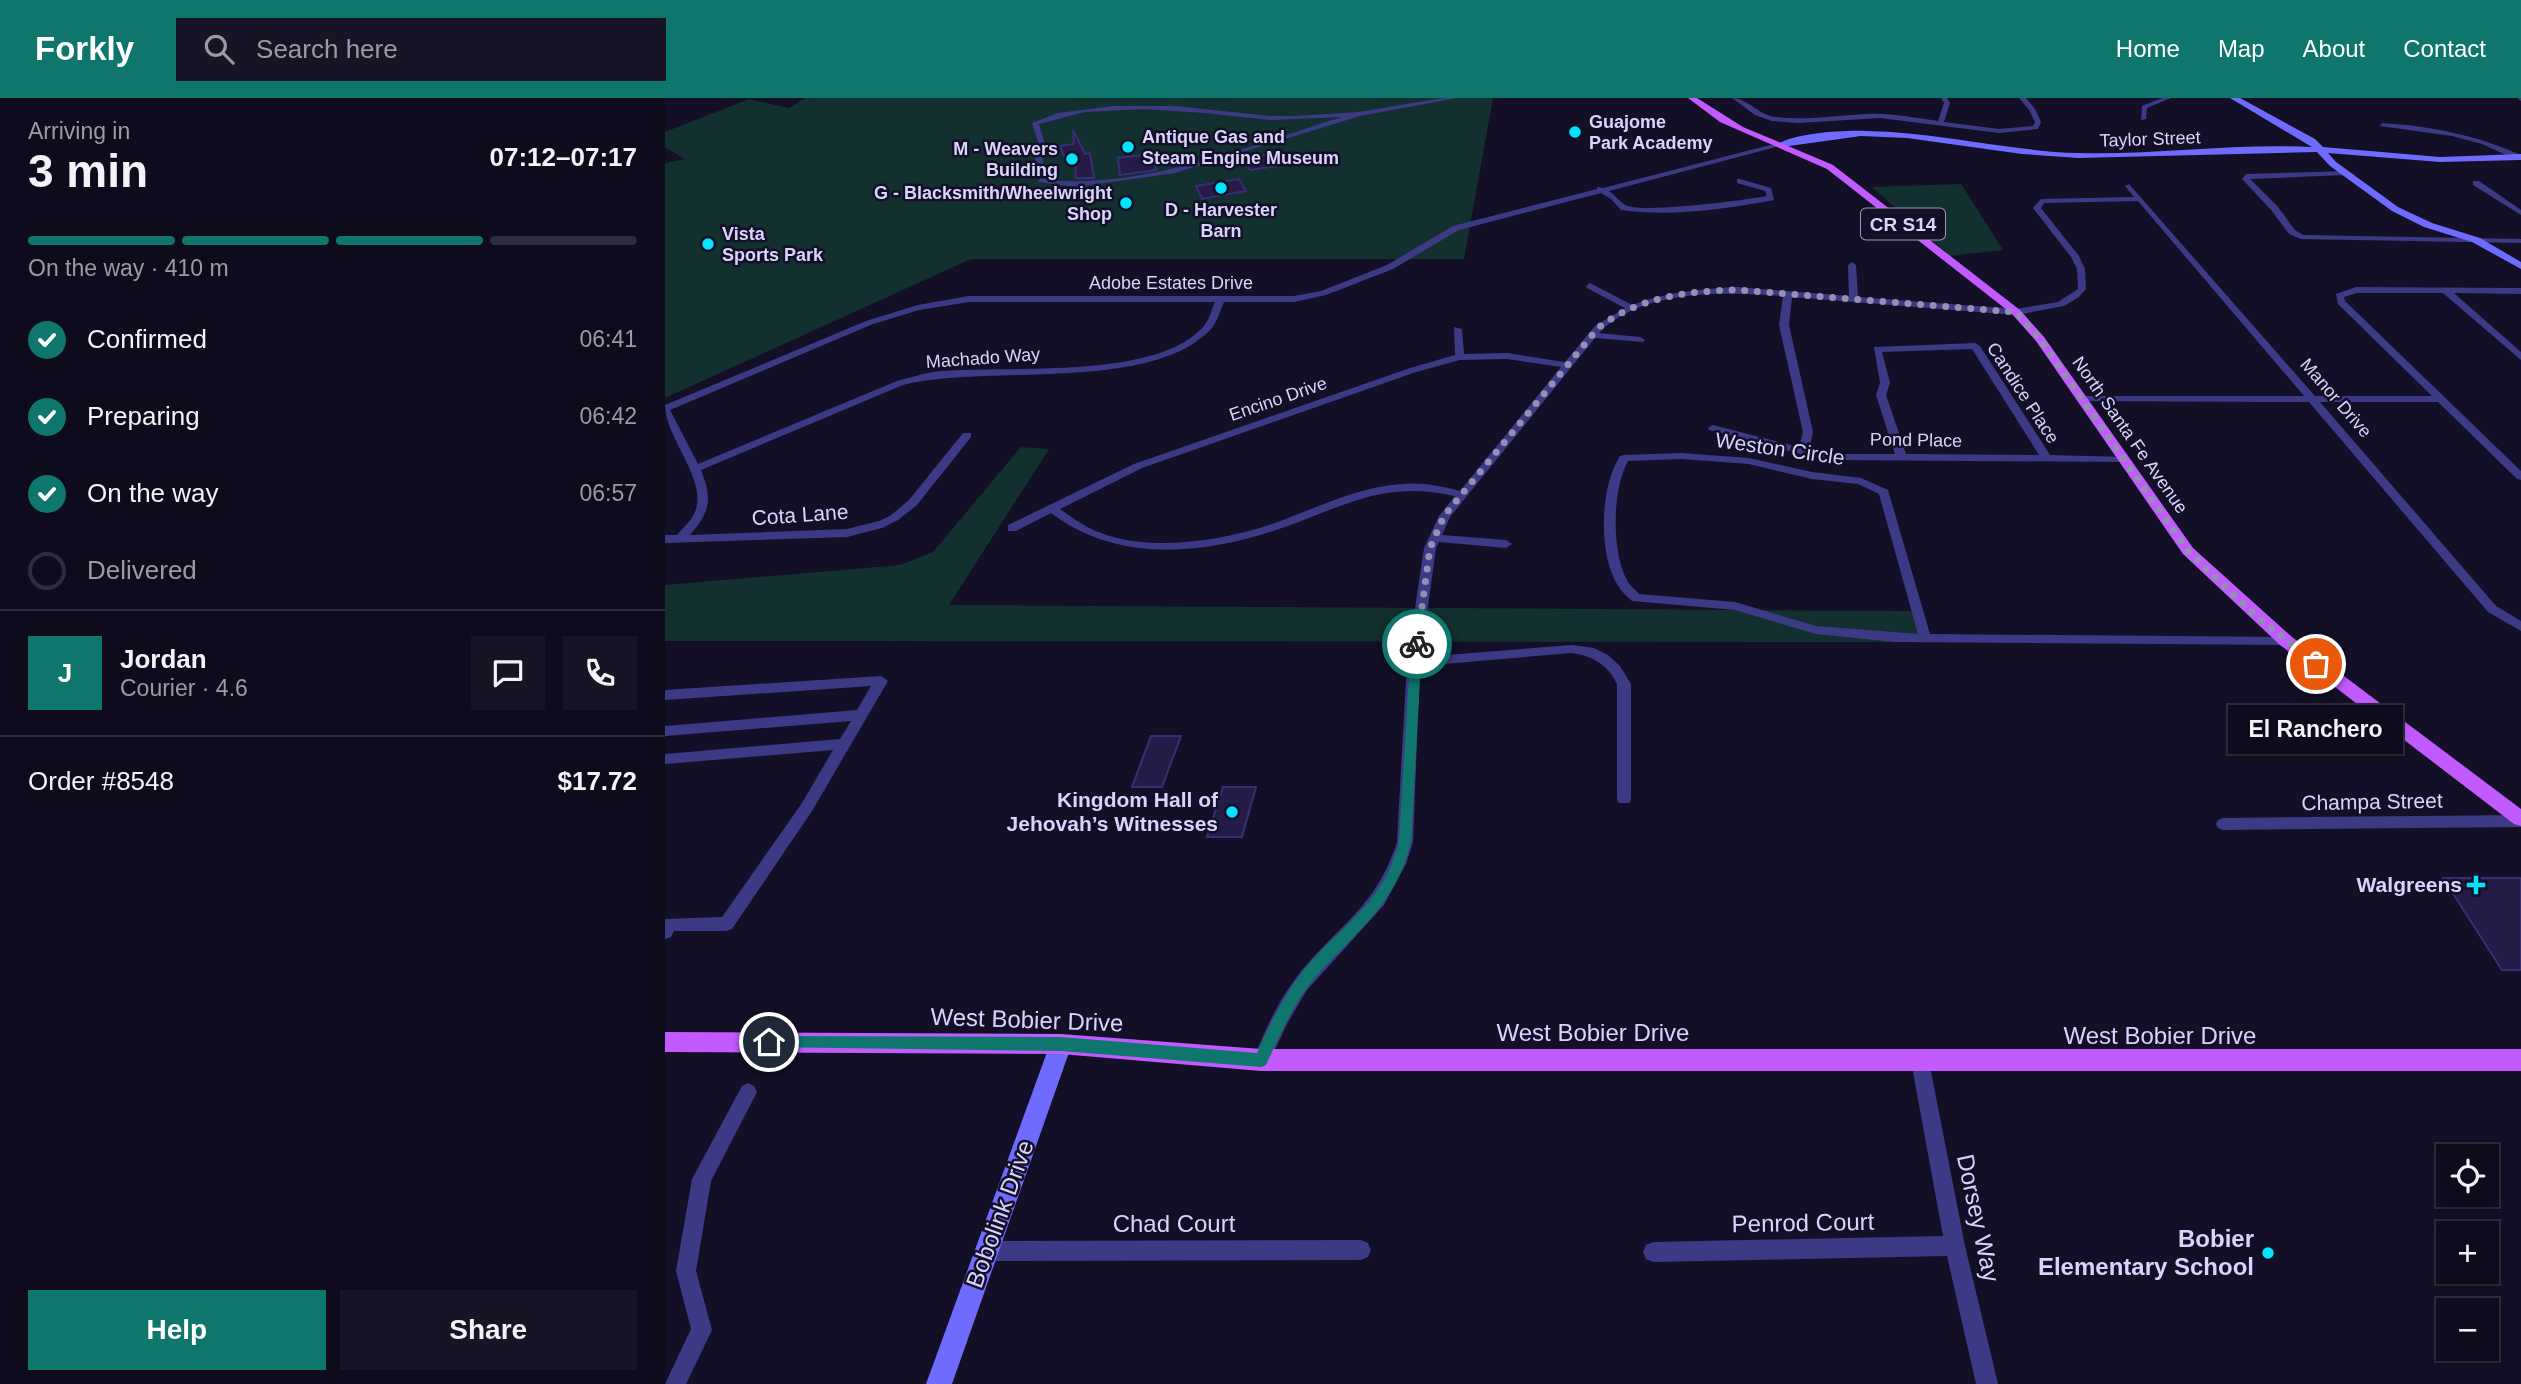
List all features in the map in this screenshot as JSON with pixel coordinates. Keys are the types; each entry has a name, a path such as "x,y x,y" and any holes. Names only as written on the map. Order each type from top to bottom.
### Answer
{"main road":[{"name":"North Santa Fe Avenue","path":"1692,98 1726,120 1830,167 2016,312 2040,339 2188,551 2286,641 2521,820"},
{"path":"2234,98 2312,141 2345,173 2403,214 2476,241 2521,266"},
{"name":"Taylor Street","path":"1782,144 1811,137 1863,133 1901,135 2036,153 2104,156 2262,149 2321,150 2446,159 2520,157"},
{"name":"West Bobier Drive","path":"665,1042 1061,1044 1261,1060 2521,1060"},
{"name":"Bobolink Drive","path":"939,1384 1061,1044"}],"street":[{"path":"1359,114 1258,117 1192,106 1127,102 1072,110 1035,123 1042,144 1038,154 1040,164 1049,169 1042,182 1076,185 1175,171 1359,114 1454,98"},
{"path":"1735,98 1758,115 1769,118 1882,116 2023,131 2036,128 2038,122 2032,108 2022,98"},
{"path":"1941,122 1947,103 1944,98"},
{"path":"2143,119 2144,107 2168,98"},
{"path":"2382,125 2418,127 2465,135 2520,157"},
{"path":"1972,145 1976,127"},
{"name":"Adobe Estates Drive","path":"665,410 880,317 923,305 969,299 1294,299 1323,293 1390,267 1456,228 1782,144"},
{"path":"2345,173 2246,176 2246,179 2275,209 2291,232 2316,239 2521,242"},
{"path":"1600,189 1614,197 1623,208 1649,210 1689,210 1771,198 1768,190 1740,181"},
{"path":"2476,183 2521,213"},
{"name":"Manor Drive","path":"2129,186 2492,609 2521,626"},
{"path":"1261,1060 1275,1029 1307,978 1375,908 1402,857 1414,662 1433,538 1444,516 1593,335 1611,318 1645,302 1704,291 2016,312 2063,304 2076,298 2082,289 2081,269 2075,256 2037,208 2041,201 2140,199"},
{"path":"1852,265 1854,300"},
{"path":"1590,286 1631,308"},
{"path":"2521,291 2365,290 2345,292 2339,296 2341,302 2521,477"},
{"path":"2446,291 2521,357"},
{"path":"1788,295 1784,326 1808,432 1804,451"},
{"name":"Machado Way","path":"694,469 900,383 934,375 1119,367 1157,358 1185,346 1207,327 1221,299"},
{"path":"1457,329 1460,357"},
{"path":"1593,335 1640,340"},
{"name":"Candice Place","path":"1902,458 1881,395 1885,383 1877,349 1975,346 2047,459"},
{"name":"Encino Drive","path":"1012,528 1138,466 1413,370 1460,357 1507,356 1568,365"},
{"path":"2081,398 2442,398"},
{"path":"665,410 694,469 703,502 698,517 679,540"},
{"name":"Pond Place","path":"1713,428 1836,457 2123,459"},
{"name":"Cota Lane","path":"665,541 847,533 879,524 895,517 911,504 967,435"},
{"name":"Weston Circle","path":"1925,637 1884,492 1869,482 1858,478 1823,477 1727,458 1624,458 1615,468 1609,500 1615,556 1622,582 1636,597 1735,606 1816,631 1895,638 2286,641"},
{"path":"1053,509 1078,529 1101,539 1118,544 1174,547 1210,544 1247,536 1352,495 1380,488 1425,486 1464,495"},
{"path":"1433,538 1506,544"},
{"path":"1414,662 1572,649 1583,649 1605,657 1618,668 1624,684 1624,799"},
{"path":"665,695 881,681 807,807 726,924 670,925 665,932"},
{"path":"665,731 860,715"},
{"path":"665,759 842,744"},
{"name":"Champa Street","path":"2223,824 2521,820"},
{"name":"Dorsey Way","path":"1920,1061 1955,1245 1987,1384"},
{"path":"675,1384 702,1330 686,1271 702,1179 748,1092"},
{"name":"Penrod Court","path":"1653,1252 1955,1245"},
{"name":"Chad Court","path":"987,1251 1361,1250"}],"green space":[{"path":"806,98 1493,98 1464,259 971,259 665,398 665,163 685,159 665,147 665,132 749,99 789,108"},
{"path":"1961,184 2003,250 1950,256 1872,187"},
{"path":"1021,447 1049,449 949,605 1913,611 1921,642 665,641 665,585 900,565 933,552"}],"building":[{"path":"1073,130 1085,154 1090,153 1094,178 1076,178 1075,162 1067,163 1060,146 1074,144"},
{"path":"1152,154 1156,170 1120,175 1118,158"},
{"path":"1270,154 1278,166 1250,170 1242,158"},
{"name":"D - Harvester Barn","path":"1239,179 1246,191 1202,199 1196,186"},
{"name":"Kingdom Hall of Jehovah’s Witnesses","path":"1151,736 1181,736 1162,787 1132,787"},
{"name":"Kingdom Hall of Jehovah’s Witnesses","path":"1223,787 1256,787 1242,837 1207,837"},
{"name":"Walgreens","path":"2443,878 2521,878 2521,970 2502,970"}],"way so far":[{"path":"1417,644 1430,548 1444,516 1464,495 1598,328 1611,318 1645,302 1704,291 1737,290 2016,312 2040,339 2188,551 2256,616 2316,664"}],"place":[{"name":"Guajome Park Academy","path":"1575,132"},
{"name":"Antique Gas and Steam Engine Museum","path":"1128,147"},
{"name":"M - Weavers Building","path":"1072,159"},
{"name":"D - Harvester Barn","path":"1221,188"},
{"name":"G - Blacksmith/Wheelwright Shop","path":"1126,203"},
{"name":"Vista Sports Park","path":"708,244"},
{"name":"El Ranchero","path":"2316,664"},
{"name":"Kingdom Hall of Jehovah’s Witnesses","path":"1232,812"},
{"name":"Walgreens","path":"2476,885"},
{"name":"Bobier Elementary School","path":"2268,1253"}],"route":[{"path":"769,1042 1061,1044 1261,1060 1275,1029 1307,978 1375,908 1402,857 1417,644"}]}
